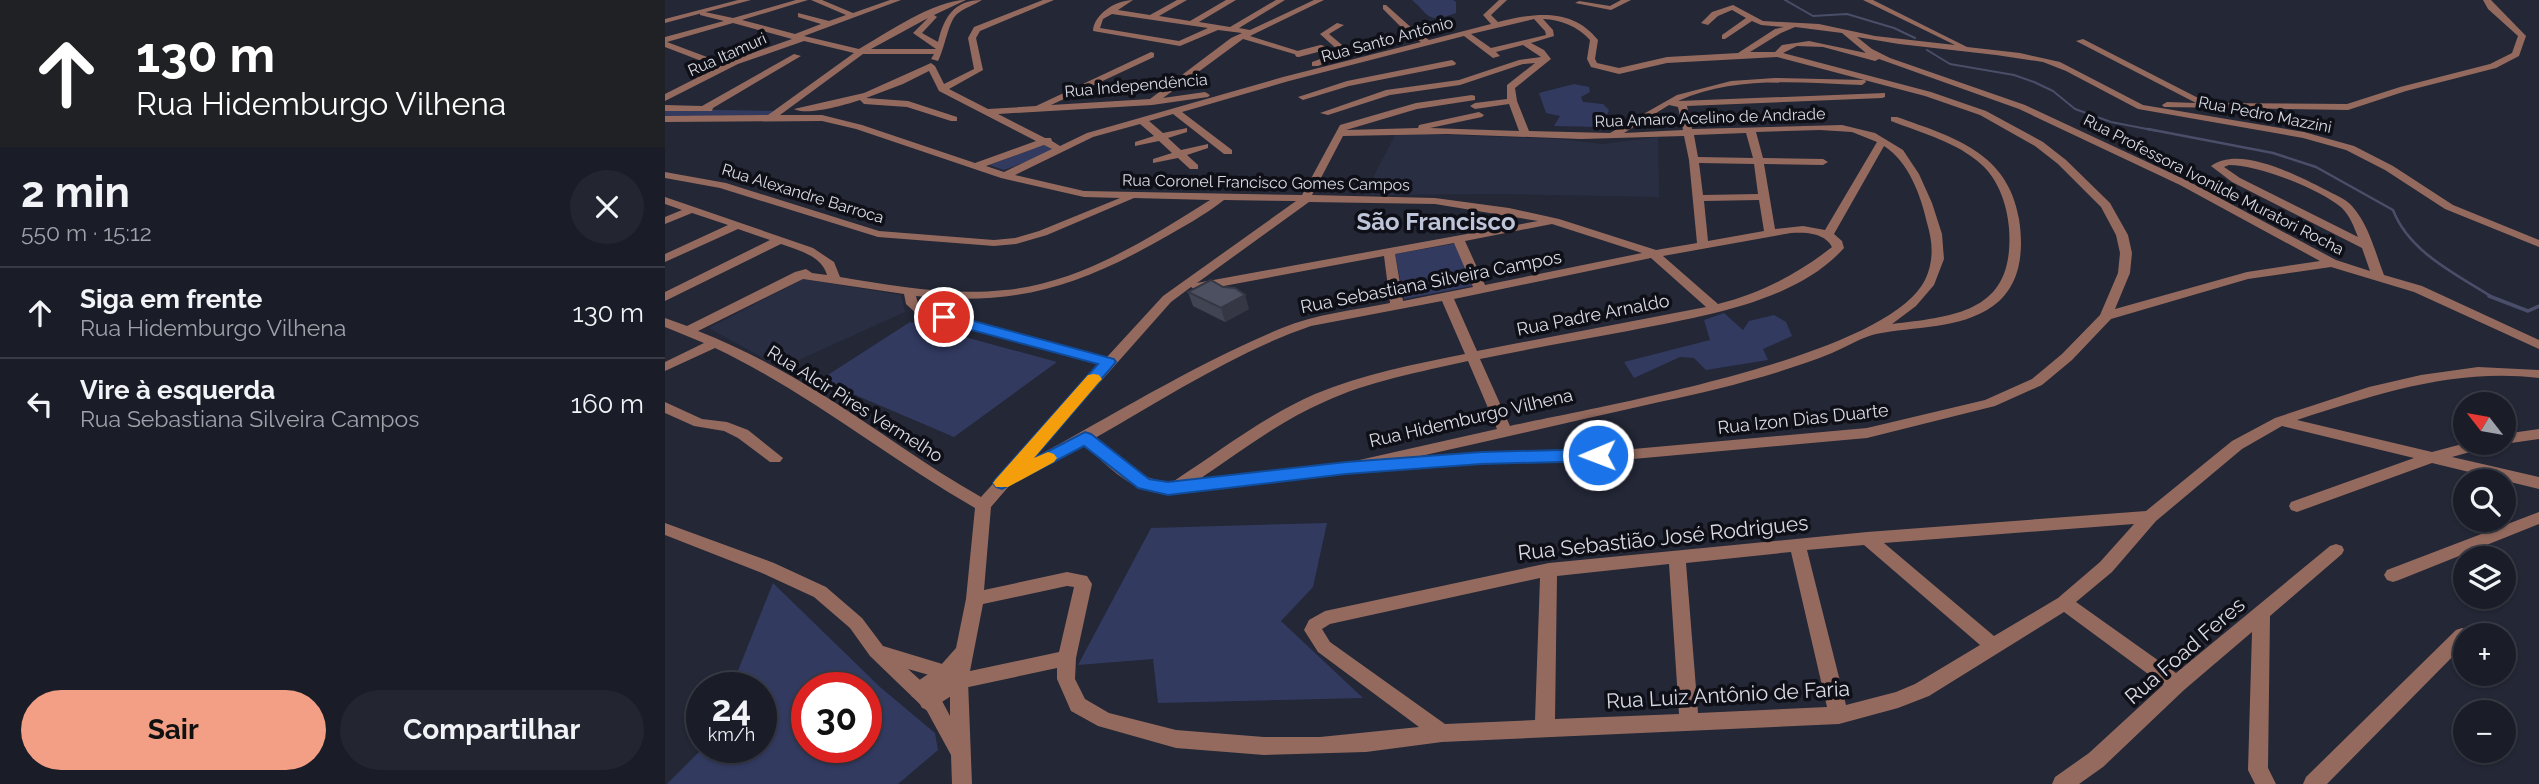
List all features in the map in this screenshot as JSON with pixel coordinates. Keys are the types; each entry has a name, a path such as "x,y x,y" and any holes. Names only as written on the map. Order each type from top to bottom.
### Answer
{"street":[{"path":"665,21 747,0"},
{"path":"665,42 804,0"},
{"path":"815,0 854,16"},
{"name":"Rua Itamuri","path":"665,98 735,62 897,0"},
{"path":"772,117 859,52 892,31 962,0"},
{"path":"665,108 781,110 852,101 910,79 931,66 940,49 945,24 950,16 978,0"},
{"path":"941,89 979,70 972,38 977,29 1051,0"},
{"path":"1129,0 1100,18 1097,29 1137,38 1183,43 1217,27"},
{"path":"1153,16 1183,0"},
{"path":"1193,22 1232,0"},
{"path":"1232,29 1281,0"},
{"path":"1152,102 1247,34 1320,0"},
{"path":"1496,25 1487,15 1503,0"},
{"path":"1550,17 1583,1 1611,8 1627,0"},
{"path":"1867,0 1973,51"},
{"path":"2101,88 2153,104 2348,107 2403,89 2500,64 2516,54 2522,37 2487,0"},
{"path":"940,49 917,33 947,6"},
{"path":"1386,7 1411,32 1426,42"},
{"path":"1705,23 1715,14 1733,7 1764,24 1845,31 1897,43 1973,51"},
{"path":"1110,11 1232,29 1298,54 1321,48 1341,54"},
{"path":"703,13 859,52 940,49"},
{"path":"801,15 829,24"},
{"path":"1490,51 1552,35 1536,16"},
{"name":"Rua Santo Antônio","path":"1408,46 1536,16 1550,17 1567,20 1585,29 1594,40 1591,61 1607,70 1619,71 1685,58 1740,55 1778,31 1797,25"},
{"path":"1725,37 1751,18"},
{"path":"1160,25 1171,19"},
{"path":"1341,25 1324,34 1341,54"},
{"name":"Rua Professora Ivonilde Muratori Rocha","path":"1845,31 1869,51 1887,60 2022,107 2184,183 2332,262 2419,289 2539,345"},
{"path":"1137,38 1149,32"},
{"path":"1465,33 1508,66"},
{"path":"2080,41 2209,105"},
{"path":"665,42 704,59"},
{"path":"1525,43 1547,59"},
{"path":"1777,54 1787,45 1801,43 1835,47 1887,60"},
{"name":"Rua Independência","path":"986,112 1152,102 1214,94 1307,67 1341,54 1377,52 1408,46"},
{"name":"Rua Pedro Mazzini","path":"1973,51 2045,61 2070,69 2116,97 2141,107 2304,135 2350,148 2389,168 2449,207 2539,244"},
{"path":"704,109 797,56 764,52"},
{"name":"Rua Santo Antônio","path":"1073,143 1142,120 1377,52"},
{"path":"1740,55 1777,54 1883,89"},
{"path":"1035,109 1151,55"},
{"path":"1325,113 1389,92 1470,79 1508,66 1547,59"},
{"path":"1525,134 1512,101 1511,85 1547,59"},
{"path":"924,696 953,676 967,648 975,598 983,505 1109,362 1178,290 1304,201 1341,130 1341,121 1303,97 1347,84 1452,62"},
{"path":"931,66 941,89 1061,150"},
{"path":"908,104 906,90 910,79"},
{"path":"1470,79 1482,132"},
{"path":"1613,136 1664,104 1688,93 1745,83 1883,89"},
{"path":"1664,104 1883,89"},
{"name":"Rua Izon Dias Duarte","path":"1346,468 1481,458 1622,455 1867,433 1990,403 2038,382 2067,357 2106,316 2124,273 2126,253 2122,235 2106,205 2039,144 1983,113 1928,94 1883,89"},
{"path":"852,101 908,104 954,119"},
{"path":"1341,130 1416,106 1476,106 1512,101"},
{"path":"1682,104 1694,160 1703,246"},
{"path":"1411,131 1476,106"},
{"path":"1175,111 1228,152"},
{"name":"Rua Coronel Francisco Gomes Campos","path":"665,119 801,116 822,118 859,127 1005,176 1069,192 1219,199 1435,201 1489,208 1555,221 1652,253 1715,307"},
{"path":"1870,330 1955,319 1989,303 2005,288 2016,254 2015,216 1999,177 1987,163 1966,147 1894,119"},
{"path":"1142,120 1194,167"},
{"path":"1750,129 1758,159 1770,234"},
{"name":"Rua Amaro Acelino de Andrade","path":"1341,130 1613,136 1750,129 1846,129 1861,132 1882,141 1899,153 1907,163 1939,241 1937,274 1925,292 1870,330"},
{"path":"1139,144 1184,130"},
{"path":"976,166 1045,141 1059,138 1073,143"},
{"path":"1652,253 1795,229 1828,235 1882,141"},
{"path":"1005,176 1073,143"},
{"path":"1157,161 1204,146"},
{"path":"1694,160 1823,162"},
{"path":"2366,245 2236,180 2216,166 2227,161 2258,164 2335,200 2353,213 2366,245 2378,275"},
{"name":"Rua Alexandre Barroca","path":"665,175 722,185 878,234 994,243 1016,241 1043,233 1133,196"},
{"path":"1699,198 1763,197"},
{"path":"799,275 976,296 1010,292 1069,278 1124,256 1219,199"},
{"path":"665,200 809,250 830,265 834,279"},
{"path":"665,221 693,209"},
{"path":"1178,290 1555,221"},
{"path":"665,258 738,225"},
{"name":"Rua Padre Arnaldo","path":"1175,488 1275,422 1341,390 1474,356 1715,307 1775,288 1816,267 1838,248 1838,243 1828,235"},
{"path":"665,297 780,240"},
{"path":"1459,240 1480,289"},
{"path":"1389,252 1397,305"},
{"name":"Rua Sebastiana Silveira Campos","path":"1002,483 1224,360 1287,330 1318,320 1609,265 1652,253"},
{"path":"2106,316 2247,276 2332,262"},
{"path":"688,331 799,275 830,265"},
{"path":"909,290 912,304 922,312 1109,362"},
{"path":"1447,297 1505,431"},
{"name":"Rua Alcir Pires Vermelho","path":"665,322 716,342 796,384 954,490 983,505"},
{"name":"Rua Hidemburgo Vilhena","path":"1085,438 1144,484 1175,488 1346,468 1740,379 1849,343 1870,330"},
{"path":"665,367 716,342"},
{"name":"Rua Luiz Antônio de Faria","path":"975,598 1077,578 1083,584 1067,658 1066,679 1078,705 1105,720 1176,738 1264,746 1320,746 1442,733 1545,727 1839,716 1886,704 1922,690 2064,603 2106,567 2150,517 2237,445 2280,421 2374,390 2421,379 2465,372 2513,371 2539,367"},
{"name":"Rua Luiz Antônio de Faria","path":"2513,371 2539,374"},
{"path":"665,407 699,423 727,427 743,434 775,458"},
{"path":"2280,421 2539,483"},
{"path":"2517,437 2539,434"},
{"path":"2297,506 2453,451"},
{"name":"Rua Sebastião José Rodrigues","path":"1442,733 1324,648 1316,639 1313,630 1315,625 1325,618 1371,607 1549,570 1867,538 2150,517"},
{"path":"2393,575 2539,518"},
{"path":"665,529 768,568 820,592 856,623 876,651 924,696 943,719 960,752"},
{"path":"1867,538 1993,646"},
{"path":"1798,546 1839,716"},
{"name":"Rua Foad Feres","path":"2062,784 2096,760 2177,684 2261,616 2336,550"},
{"path":"1677,559 1689,723"},
{"path":"1545,727 1549,570"},
{"path":"2064,603 2177,684"},
{"path":"2261,616 2258,770 2266,784"},
{"path":"2312,784 2453,644"},
{"path":"876,651 953,676 1067,658"},
{"path":"953,676 962,784"}],"shaded area":[{"path":"1412,0 1453,0 1456,2 1456,13 1439,18 1430,17"},
{"path":"1574,84 1589,87 1590,92 1581,97 1583,102 1603,104 1609,110 1606,118 1597,127 1554,126 1560,116 1546,113 1539,93"},
{"path":"665,109 775,111 769,116 665,116"},
{"path":"1396,133 1559,139 1603,144 1658,137 1659,197 1364,195"},
{"path":"1044,145 1056,151 1004,170 989,165"},
{"path":"1458,243 1472,286 1404,299 1395,254"},
{"path":"803,279 901,295 905,312 781,368 709,328"},
{"path":"1724,313 1743,330 1749,321 1774,315 1786,322 1792,336 1763,349 1768,360 1706,370 1694,358 1680,357 1634,378 1624,362 1710,340 1704,320"},
{"path":"910,322 1057,362 954,437 820,380"},
{"path":"1327,523 1313,587 1281,621 1363,698 1158,703 1153,659 1078,665 1151,528"},
{"path":"773,583 865,672 791,672 791,763 882,763 882,689 935,733 938,750 898,784 667,784 688,763 777,763 777,672 737,672"}],"building":[{"path":"1211,280 1223,287 1235,288 1245,295 1221,308 1188,292"}],"waterway":[{"path":"1785,0 1813,16 1847,14 1894,28 1915,38"},
{"path":"1927,50 1950,64 2014,75 2034,82 2053,91 2075,109 2111,122 2157,131"},
{"path":"2148,129 2273,153 2316,167 2393,210 2400,225 2422,250 2492,297"},
{"path":"2489,296 2528,311 2539,306"}],"slow traffic":[{"path":"1048,458 1002,483 1094,379"}],"district":[{"name":"São Francisco","path":"1436,222"}],"route":[{"path":"944,317 1109,362 1002,483 1085,438 1144,484 1168,488 1346,468 1481,458 1598,455"}]}
